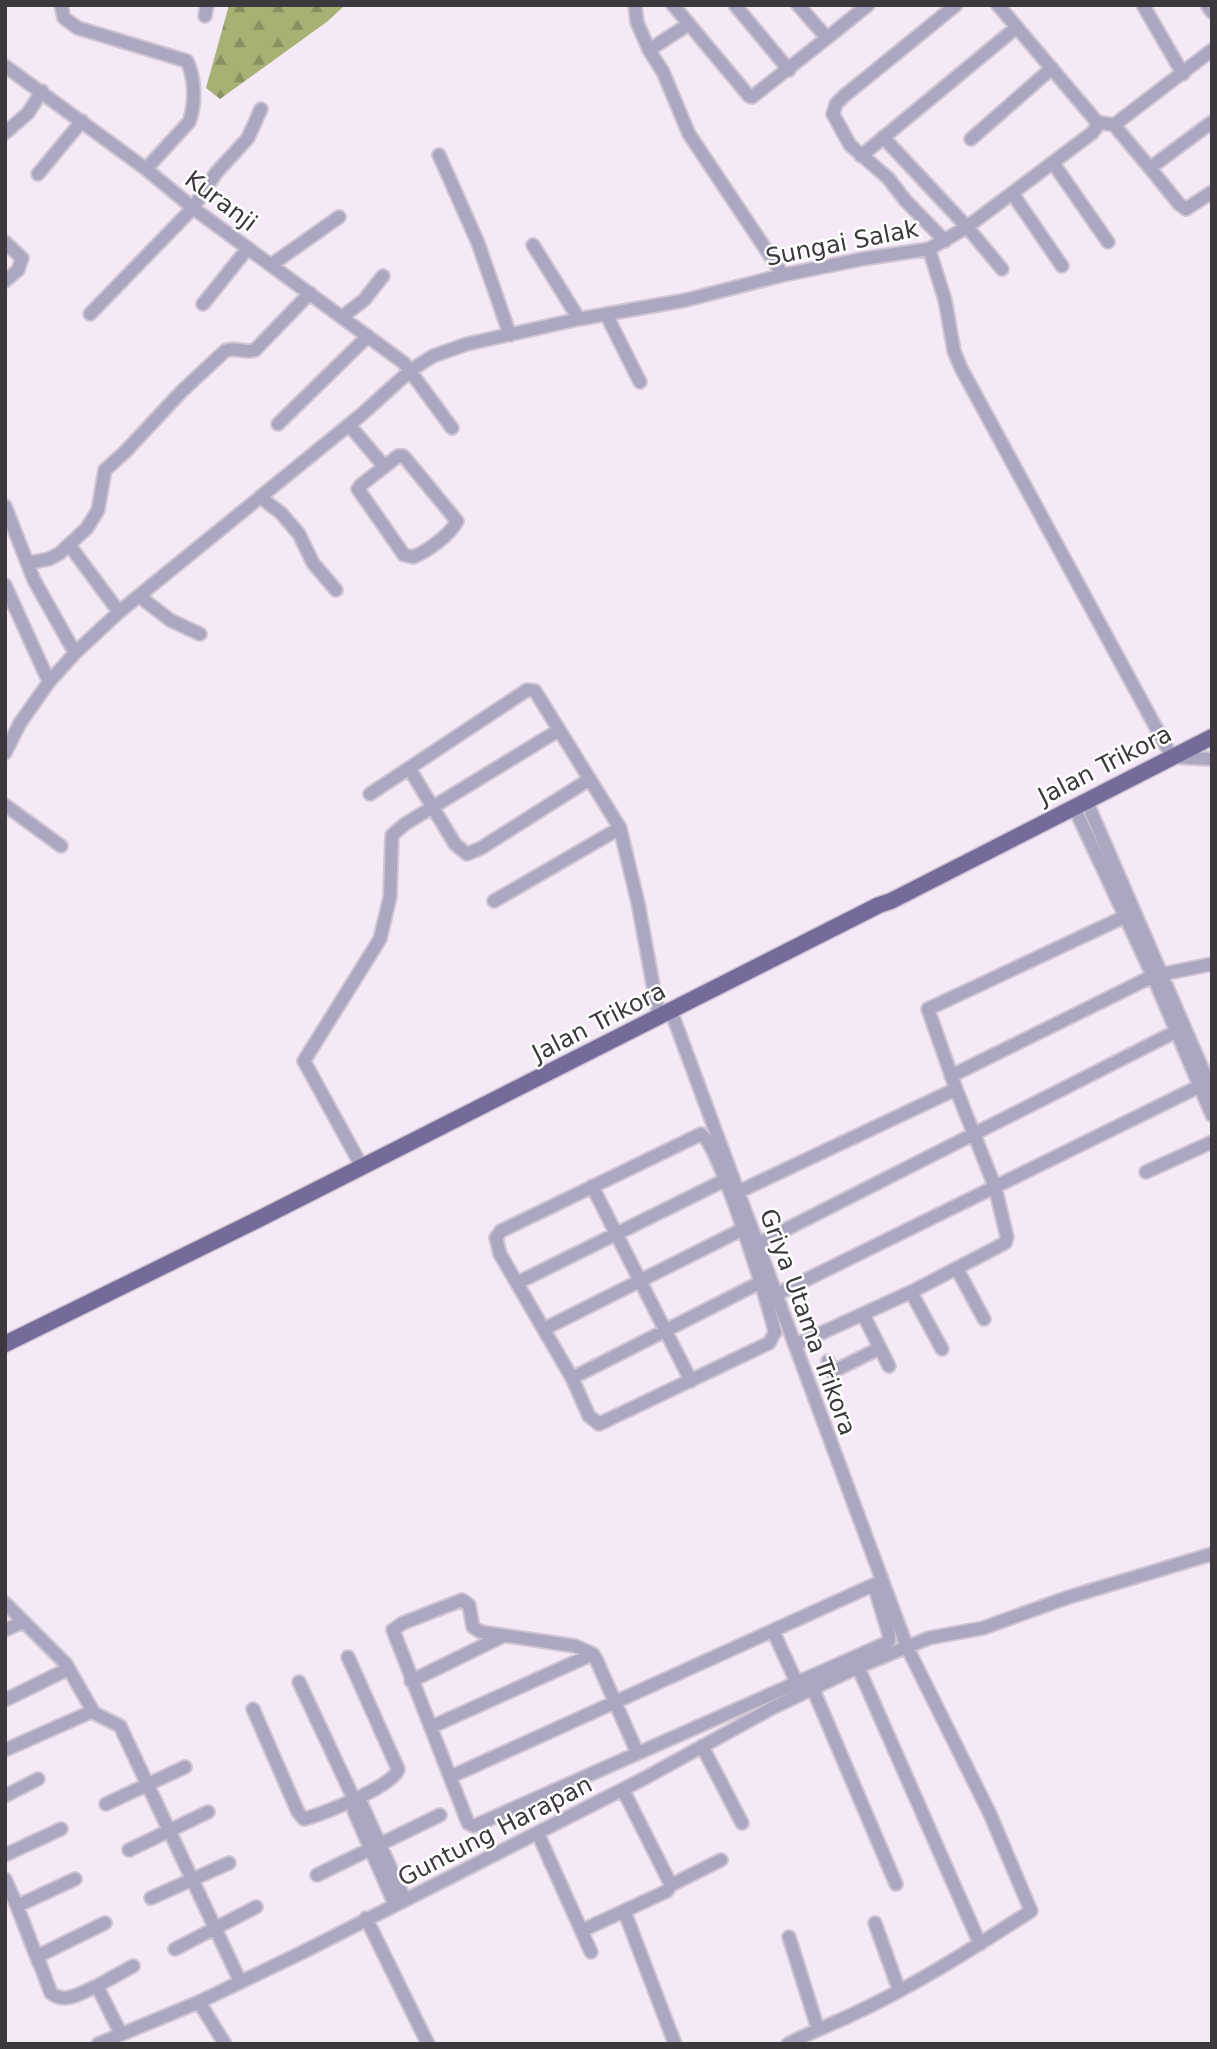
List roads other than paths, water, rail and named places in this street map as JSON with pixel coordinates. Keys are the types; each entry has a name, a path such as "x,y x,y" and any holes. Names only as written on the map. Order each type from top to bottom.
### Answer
{"main road":[{"name":"Jalan Trikora","path":"5,1344 362,1167 1212,737"}],"street":[{"path":"61,5 64,18 78,28 187,61 192,72 192,112 189,121 146,169"},
{"path":"635,5 637,22 649,50 663,72 689,134 783,275"},
{"path":"673,5 749,96 755,96 789,70 864,7"},
{"path":"735,5 789,70"},
{"path":"798,5 827,38"},
{"path":"945,241 881,172 850,145 835,119 834,112 836,104 956,5"},
{"path":"998,5 1097,122 1114,125 1179,204 1186,209 1212,192"},
{"path":"1143,5 1183,74"},
{"path":"1207,5 1212,12"},
{"path":"649,50 689,24"},
{"path":"861,156 1017,27"},
{"path":"1114,125 1212,50"},
{"name":"Kuranji","path":"5,66 42,91 193,208 411,370 452,428"},
{"path":"971,139 1052,68"},
{"path":"5,133 28,113 42,91"},
{"path":"90,314 193,208 216,173 248,138 261,109"},
{"path":"38,174 82,121"},
{"name":"Sungai Salak","path":"5,753 20,723 49,682 75,653 119,612 349,425 411,370 433,356 467,344 579,319 686,300 862,258 929,249 967,226 1053,163 1092,133 1097,122"},
{"path":"1150,168 1212,122"},
{"path":"883,137 967,226 1002,270"},
{"path":"439,155 478,243 510,335"},
{"path":"1053,163 1108,242"},
{"path":"1012,193 1062,266"},
{"path":"271,265 340,218"},
{"path":"5,242 22,258 18,270 5,281"},
{"path":"534,245 579,319"},
{"path":"203,304 248,248"},
{"path":"929,249 945,300 954,351 961,368 1172,757 1212,759"},
{"path":"342,317 364,300 383,276"},
{"path":"28,563 49,559 60,553 87,528 98,510 105,470 182,390 225,351 235,349 249,352 255,349 310,293"},
{"path":"606,314 640,382"},
{"path":"278,424 368,336"},
{"path":"349,425 384,466"},
{"path":"398,456 403,456 457,521 436,543 413,557 404,555 358,489 384,466 398,456"},
{"path":"260,497 281,513 299,534 313,563 336,590"},
{"path":"5,506 34,580 75,653"},
{"path":"73,550 119,612"},
{"path":"5,585 49,682"},
{"path":"139,596 170,620 200,634"},
{"name":"Griya Utama Trikora","path":"409,768 529,689 542,698 620,828 665,1014 738,1192 746,1227 757,1244 777,1294 878,1583 990,1814 1031,1911 980,1944"},
{"path":"362,1167 304,1061 380,939 390,897 393,835 405,824 559,730"},
{"path":"370,794 409,768 455,844 463,853 472,853 590,779"},
{"path":"1080,804 1124,917 1157,975 1177,1031 1206,1088"},
{"path":"1080,804 1206,1088 1212,1115"},
{"path":"5,805 61,846"},
{"path":"495,901 620,828"},
{"path":"795,1345 911,1292 996,1250 1007,1241 995,1187 928,1009 1124,917"},
{"path":"951,1076 1157,975 1212,964"},
{"path":"757,1244 1177,1031"},
{"path":"777,1294 1206,1088"},
{"path":"738,1192 956,1089"},
{"path":"701,1134 709,1141 725,1180 746,1227 775,1332 773,1340 599,1424 589,1416 572,1378 496,1245 497,1235 701,1134"},
{"path":"1146,1172 1212,1142"},
{"path":"517,1283 725,1180"},
{"path":"592,1186 691,1381"},
{"path":"544,1329 746,1227"},
{"path":"957,1269 984,1319"},
{"path":"572,1378 761,1282"},
{"path":"911,1292 942,1349"},
{"path":"863,1314 890,1366"},
{"path":"828,1361 832,1372 880,1348"},
{"name":"Guntung Harapan","path":"98,2044 199,2002 305,1951 366,1918 538,1834 702,1746 858,1667 929,1638 983,1628 1069,1597 1212,1554"},
{"path":"450,1777 616,1702 773,1630 878,1583 889,1641 476,1826 468,1823 393,1632 403,1623 462,1600 469,1605 474,1628 481,1632 575,1646 593,1654 616,1702 637,1752"},
{"path":"5,1603 68,1669 93,1711 120,1726 240,1981"},
{"path":"5,1630 23,1622"},
{"path":"773,1630 796,1681"},
{"path":"411,1681 503,1636"},
{"path":"431,1727 593,1654"},
{"path":"253,1709 302,1817 307,1818 395,1777 398,1769 348,1657"},
{"path":"790,2043 899,1990 980,1944 858,1667"},
{"path":"5,1700 68,1669"},
{"path":"299,1682 353,1798 354,1811 376,1847 400,1902"},
{"path":"813,1689 896,1884"},
{"path":"5,1751 93,1711"},
{"path":"702,1746 742,1824"},
{"path":"106,1804 185,1767"},
{"path":"5,1796 38,1779"},
{"path":"623,1790 671,1885"},
{"path":"129,1850 208,1812"},
{"path":"317,1875 440,1815"},
{"path":"5,1855 61,1829"},
{"path":"538,1834 592,1952"},
{"path":"583,1930 625,1913 667,1891 671,1885 721,1860"},
{"path":"152,1898 229,1863"},
{"path":"5,1879 51,1993 61,1999 68,1998 133,1966"},
{"path":"17,1906 75,1879"},
{"path":"175,1949 256,1907"},
{"path":"625,1913 675,2044"},
{"path":"366,1918 428,2044"},
{"path":"39,1963 40,1955 105,1923"},
{"path":"875,1923 899,1990"},
{"path":"789,1937 818,2029"},
{"path":"97,1986 121,2034"},
{"path":"199,2002 225,2044"}]}
